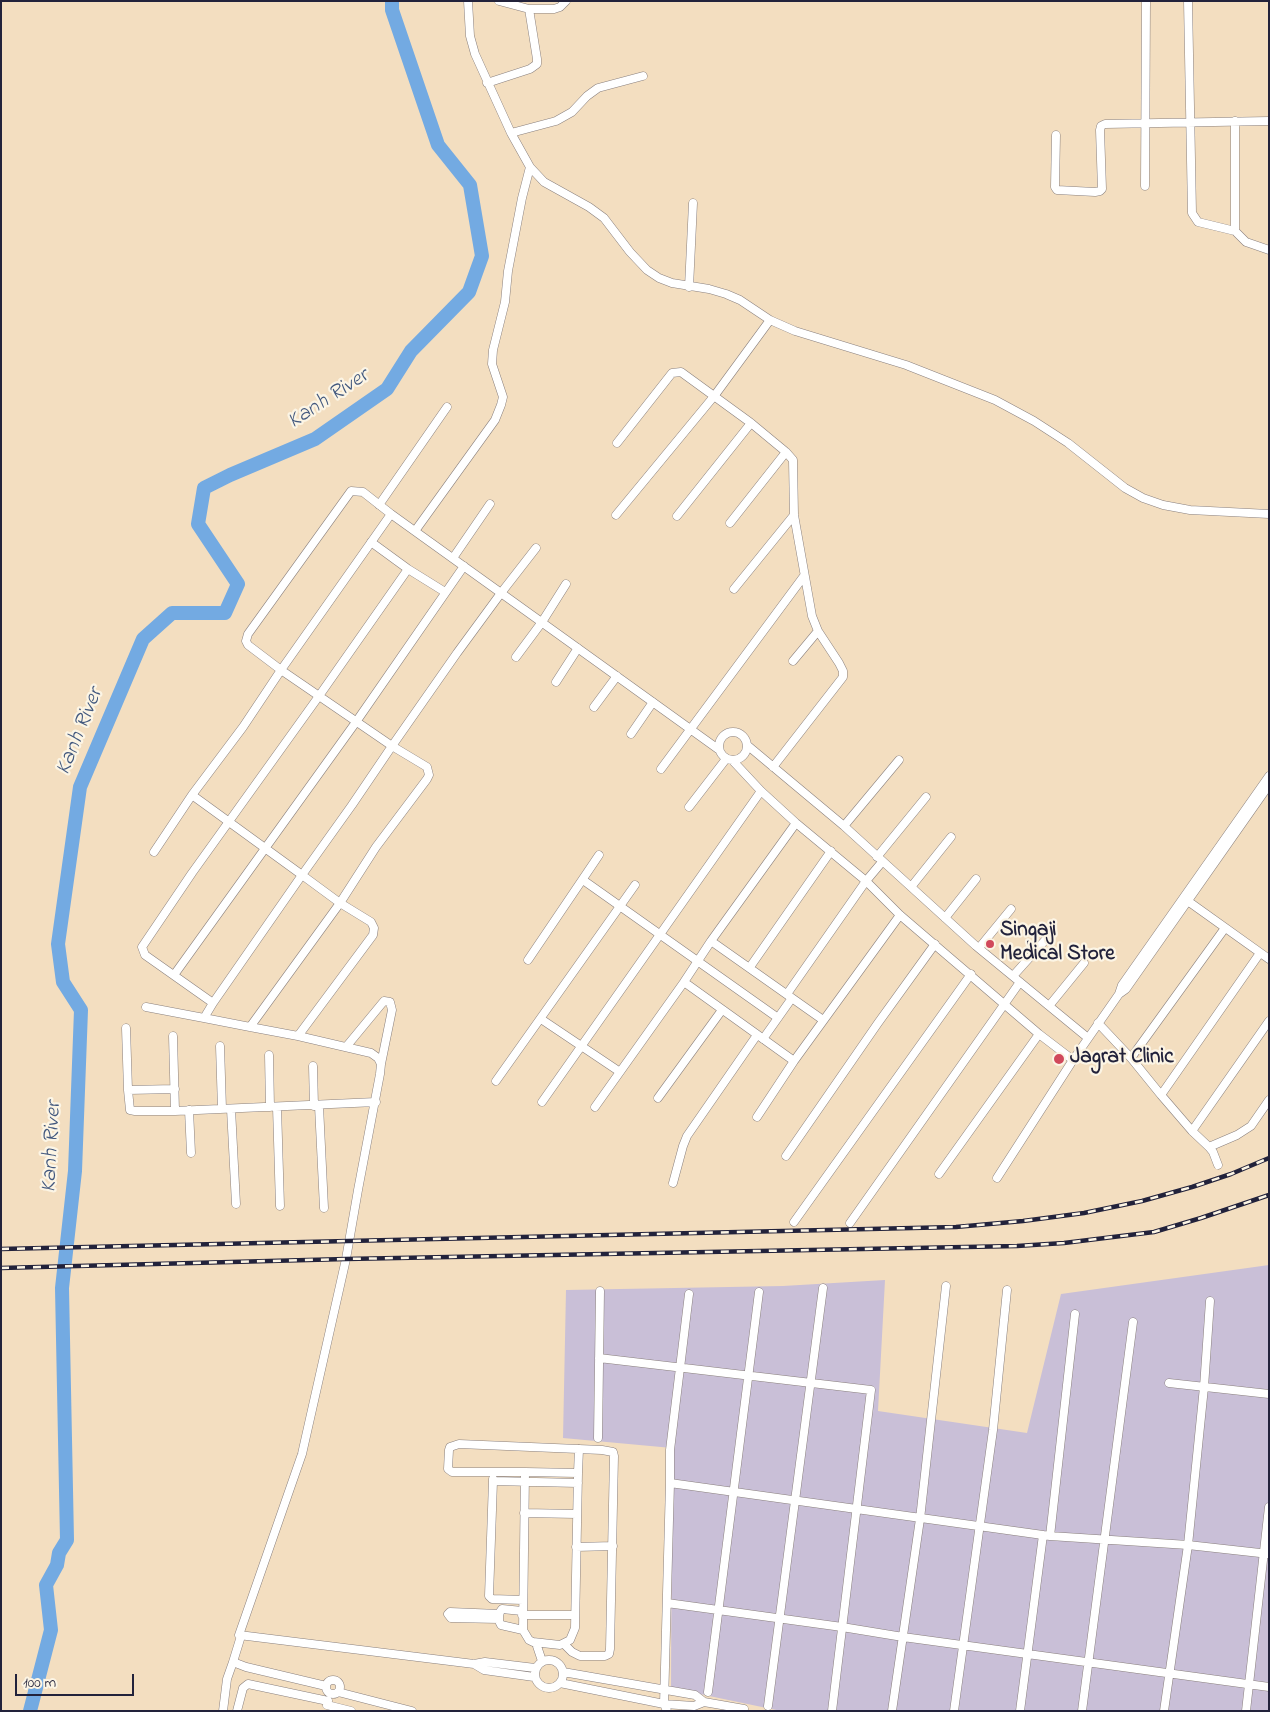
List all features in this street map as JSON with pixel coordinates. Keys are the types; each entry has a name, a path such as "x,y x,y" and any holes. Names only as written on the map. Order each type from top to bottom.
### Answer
{"street":[{"path":"468,1 470,36 475,54 511,133 530,167 544,182 589,207 604,218 630,252 647,270 659,278 672,283 709,289 726,294 740,300 770,320 794,331 906,365 996,400 1054,434 1125,488 1143,498 1163,505 1190,510 1269,514"},
{"path":"499,1 529,9 554,9 565,4 566,1"},
{"path":"1145,186 1146,1"},
{"path":"1188,1 1192,213 1198,222 1235,231 1246,242 1269,250"},
{"path":"487,83 535,66 537,60 529,9"},
{"path":"511,133 556,121 572,112 586,96 598,88 643,76"},
{"path":"1235,121 1235,231"},
{"path":"1056,135 1056,190 1095,192 1102,189 1100,130 1101,126 1105,124 1269,121"},
{"path":"415,531 495,420 501,405 503,397 492,364 493,350 504,302 522,198 530,167"},
{"path":"689,287 693,203"},
{"path":"616,515 715,395 770,320"},
{"path":"617,442 672,373 681,372 751,423 793,460 794,515 812,616 818,631 839,663 843,671 843,677 798,738 773,767"},
{"path":"378,505 447,407"},
{"path":"678,516 751,423"},
{"path":"730,523 786,452"},
{"path":"250,1027 340,904 376,847 427,779 429,771 426,767 356,722 281,670 248,645 246,641 248,634 351,491 362,492 718,749 721,755 730,760 796,823 866,881 900,914 1039,1034 1073,1060"},
{"path":"453,558 490,504"},
{"path":"154,852 192,795 243,727 391,514"},
{"path":"734,589 794,515"},
{"path":"371,542 445,592"},
{"path":"204,1018 392,746 501,593 536,548"},
{"path":"174,975 356,722 464,566"},
{"path":"213,1003 145,955 142,948 192,873 230,822 263,772 319,696 408,568"},
{"path":"661,769 804,576"},
{"path":"516,657 542,622 566,584"},
{"path":"793,661 818,631"},
{"path":"556,682 578,648"},
{"path":"594,707 617,676"},
{"path":"631,734 653,702"},
{"path":"718,749 720,739 728,733 733,732 742,736 747,745 844,826 979,948 1088,1038"},
{"path":"689,808 730,760 744,756 747,745"},
{"path":"844,826 899,760"},
{"path":"1186,899 1269,776"},
{"path":"996,1178 1073,1060 1119,994 1122,985 1269,785"},
{"path":"542,1102 761,791"},
{"path":"192,795 340,904 371,922 374,928 373,935 298,1036"},
{"path":"673,1183 680,1153 688,1136 760,1037 778,1018 789,996 880,859 926,797"},
{"path":"595,1107 796,823"},
{"path":"911,887 951,837"},
{"path":"750,967 831,851"},
{"path":"528,960 599,854"},
{"path":"945,918 976,878"},
{"path":"583,880 778,1018"},
{"path":"496,1081 635,885"},
{"path":"1186,899 1269,960"},
{"path":"979,948 1011,909"},
{"path":"757,1117 794,1061 900,914"},
{"path":"1131,1058 1225,928"},
{"path":"850,1223 1004,1004 1016,979 1048,936"},
{"path":"711,941 823,1020"},
{"path":"786,1156 935,944"},
{"path":"1160,1095 1260,953"},
{"path":"1049,1006 1084,963"},
{"path":"794,1222 971,974"},
{"path":"684,982 794,1061"},
{"path":"223,1711 227,1679 239,1635 302,1454 346,1259 392,1010 390,1002 384,1001 346,1047"},
{"path":"146,1007 298,1036 371,1053 378,1058 381,1064"},
{"path":"658,1098 722,1010"},
{"path":"541,1020 620,1072"},
{"path":"1192,1130 1269,1021"},
{"path":"1098,1023 1131,1058 1160,1095 1209,1147 1218,1165"},
{"path":"126,1028 130,1110 135,1112 316,1106 376,1102"},
{"path":"939,1174 1039,1034"},
{"path":"173,1036 175,1111"},
{"path":"220,1046 222,1109"},
{"path":"269,1055 280,1206"},
{"path":"313,1066 324,1208"},
{"path":"128,1090 175,1089"},
{"path":"1209,1147 1237,1135 1251,1126 1269,1100"},
{"path":"231,1109 236,1204"},
{"path":"189,1110 191,1153"},
{"path":"892,1711 920,1519 946,1286"},
{"path":"768,1706 823,1288"},
{"path":"954,1711 993,1430 1007,1290"},
{"path":"598,1438 600,1291"},
{"path":"708,1692 759,1292"},
{"path":"666,1707 670,1450 689,1294"},
{"path":"1164,1711 1188,1545 1204,1387 1210,1301"},
{"path":"1020,1711 1046,1536 1075,1314"},
{"path":"1082,1711 1132,1322"},
{"path":"599,1358 871,1390 832,1711"},
{"path":"1169,1383 1269,1394"},
{"path":"525,1472 523,1630 529,1640 536,1643 562,1645 580,1656 599,1657 609,1654 610,1649 614,1456 612,1452 609,1450 459,1444 450,1447 449,1450 448,1469 451,1471 494,1472 525,1472 578,1473"},
{"path":"554,1661 562,1645 573,1636 579,1449"},
{"path":"494,1472 490,1596 492,1599 523,1600"},
{"path":"493,1481 578,1483"},
{"path":"670,1483 1046,1536 1188,1545 1266,1554"},
{"path":"1246,1711 1266,1554 1269,1507"},
{"path":"524,1513 577,1514"},
{"path":"576,1546 612,1546"},
{"path":"667,1602 842,1626 903,1637 1269,1687"},
{"path":"523,1630 500,1624 499,1617 502,1609 522,1613 575,1615"},
{"path":"467,1616 499,1617"},
{"path":"240,1636 474,1664 485,1662 535,1668"},
{"path":"536,1643 542,1662"},
{"path":"546,1660 554,1661 560,1665 563,1672 562,1679 556,1687 547,1689 539,1685 534,1677 535,1668 542,1662 546,1660"},
{"path":"233,1662 327,1699 347,1710"},
{"path":"474,1664 484,1670 534,1677"},
{"path":"563,1672 695,1695 704,1702 744,1709"},
{"path":"327,1699 328,1682 335,1680 340,1685 338,1692"},
{"path":"560,1683 666,1707 694,1706 704,1702"},
{"path":"237,1711 243,1688 248,1684 327,1699 338,1692 412,1711"}],"shaded area":[{"path":"1269,1265 1269,1711 781,1711 671,1688 672,1448 563,1438 566,1290 783,1286 885,1280 878,1411 1027,1433 1061,1294"}],"waterway":[{"name":"Kanh River","path":"30,1711 51,1630 46,1585 57,1565 59,1553 67,1540 62,1288 75,1171 81,1010 63,982 58,944 80,787 143,639 172,613 225,613 238,584 198,524 204,488 315,439 387,389 411,351 469,292 482,256 470,185 438,145 392,10 392,1"}],"railway":[{"path":"1,1249 956,1227 1084,1213 1142,1201 1231,1174 1269,1158"},
{"path":"1,1268 346,1259 1017,1246 1064,1243 1154,1232 1269,1195"}],"place":[{"name":"Singaji Medical Store","path":"990,944"},
{"name":"Jagrat Clinic","path":"1059,1059"}]}
